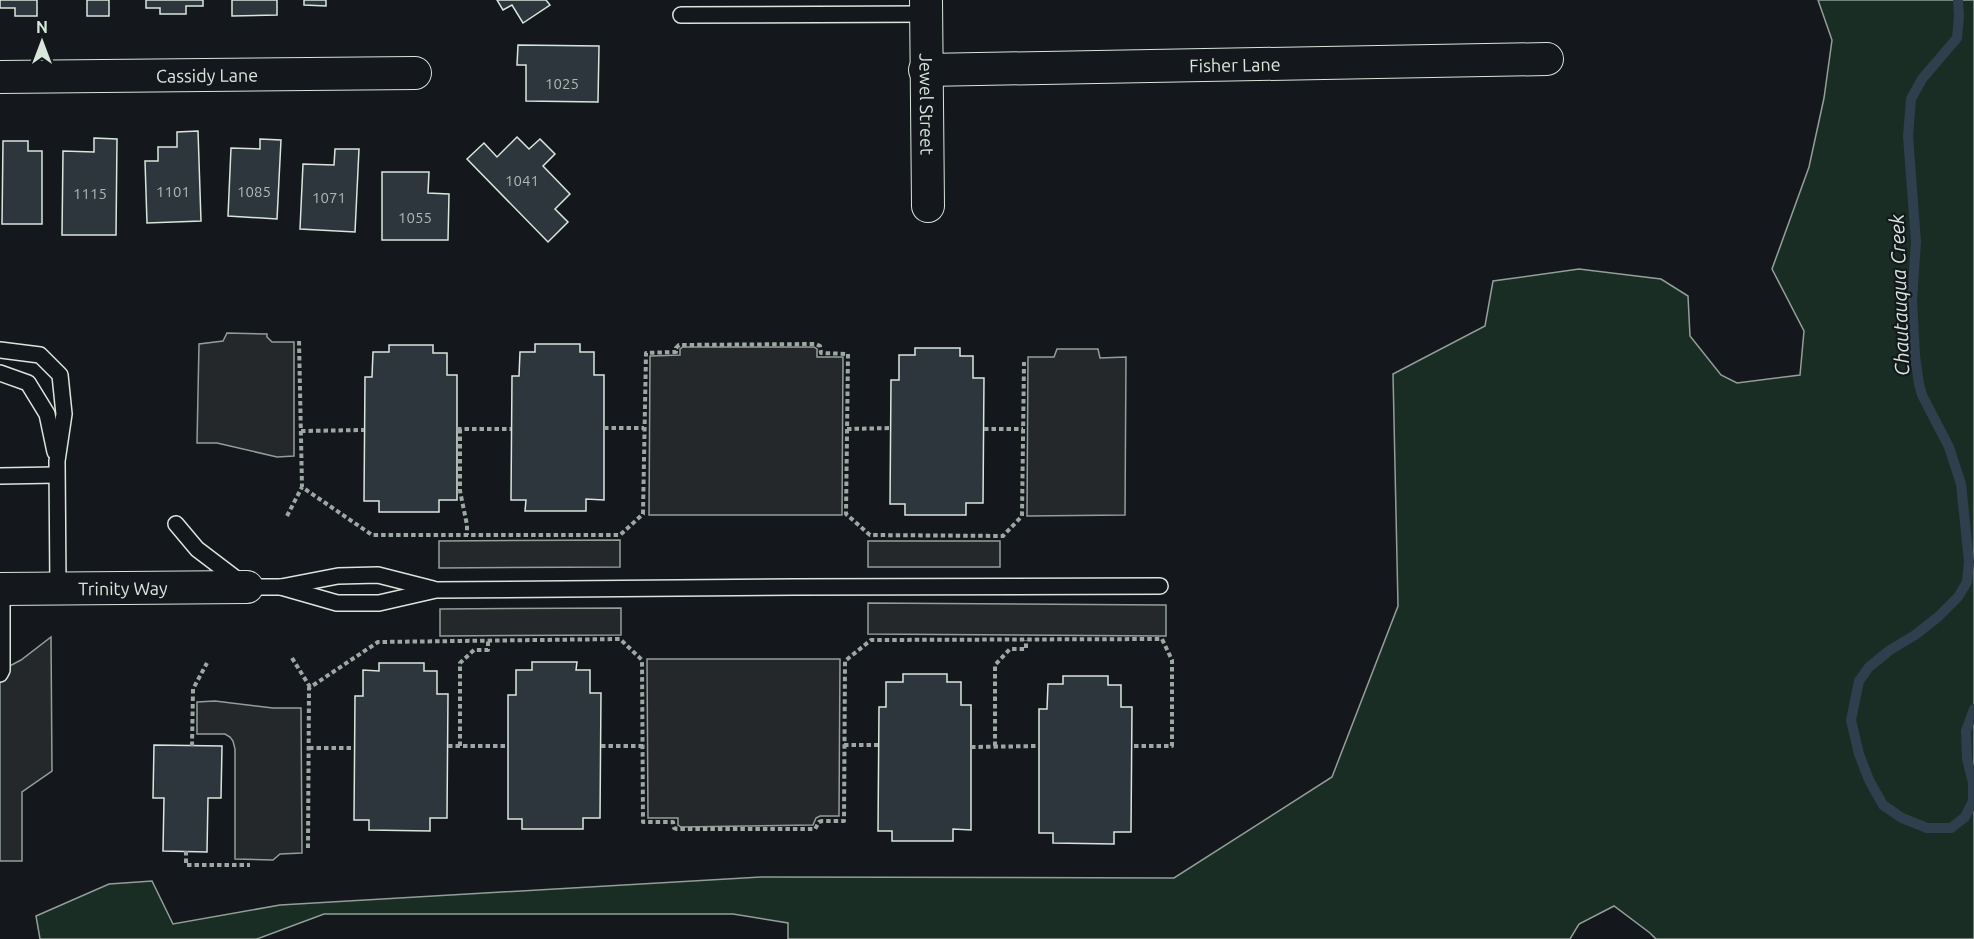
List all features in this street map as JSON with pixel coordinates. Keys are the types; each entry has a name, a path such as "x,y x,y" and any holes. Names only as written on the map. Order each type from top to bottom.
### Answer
{"street":[{"name":"Jewel Street","path":"926,7 928,206"},
{"name":"Fisher Lane","path":"926,70 1547,60"},
{"name":"Cassidy Lane","path":"0,77 415,73"},
{"name":"Trinity Way","path":"1,589 247,587"}],"lane":[{"path":"681,15 926,7"},
{"path":"0,350 40,355 60,375 64,414 56,468"},
{"path":"0,373 28,383 47,414 56,468 58,588"},
{"path":"0,476 56,468"},
{"path":"176,524 197,549 247,587 281,587 338,576 378,575 436,590"},
{"path":"281,587 337,603 379,603 436,590 1160,586"},
{"path":"0,674 2,670 1,589"}],"path":[{"path":"287,516 302,486 299,341"},
{"path":"302,486 372,535 620,536 643,514 646,353 676,352 678,345 816,344 820,346 820,353 848,354 846,514 870,535 1003,536 1022,516 1024,362"},
{"path":"604,428 644,428"},
{"path":"847,429 891,428"},
{"path":"467,536 460,491 459,429 511,429"},
{"path":"984,429 1023,429"},
{"path":"301,431 364,430"},
{"path":"310,687 378,642 620,639 642,660 643,822 673,822 676,829 815,829 822,821 844,821 845,661 871,640 1162,639 1173,660 1172,746 1132,746"},
{"path":"460,746 460,663 474,650 488,650 488,640"},
{"path":"995,746 995,664 1010,649 1026,649 1026,640"},
{"path":"292,658 310,687 308,848"},
{"path":"192,746 193,689 207,663"},
{"path":"844,745 878,745"},
{"path":"448,746 508,746"},
{"path":"601,746 643,746"},
{"path":"971,747 1039,746"},
{"path":"309,748 354,748"},
{"path":"186,851 186,865 250,865"}],"green space":[{"path":"1818,0 1974,0 1974,939 1656,939 1614,906 1579,924 1570,939 788,939 788,923 733,914 324,914 257,939 40,939 36,916 109,884 152,881 173,924 280,905 761,877 1174,878 1332,777 1398,606 1393,374 1485,326 1493,281 1579,269 1661,279 1688,296 1690,336 1721,375 1737,383 1800,375 1804,331 1772,269 1809,167 1824,98 1832,40"}],"shaded area":[{"path":"227,333 267,334 272,342 294,342 294,456 277,457 217,443 197,443 199,344 223,341"},
{"path":"683,347 814,347 817,349 817,357 843,357 842,515 649,515 650,356 680,355 680,349"},
{"path":"1057,349 1098,349 1100,358 1126,357 1125,515 1027,516 1028,357 1054,357"},
{"path":"620,540 620,567 439,568 439,541"},
{"path":"868,541 1000,541 1000,567 868,567"},
{"path":"868,603 1166,605 1166,636 868,634"},
{"path":"621,608 621,635 440,636 440,609"},
{"path":"51,637 52,771 22,792 22,861 0,861 0,671 21,660"},
{"path":"647,659 840,659 839,816 820,816 816,818 813,825 681,827 678,825 678,818 648,818"},
{"path":"215,701 273,708 301,708 302,853 280,854 273,860 235,859 235,749 233,741 225,734 197,734 197,702"}],"building":[{"path":"0,0 37,0 37,16 15,16 15,8 0,8"},
{"path":"87,0 109,0 109,16 87,16"},
{"path":"146,0 203,0 203,6 186,6 186,14 160,14 160,8 146,8"},
{"path":"232,0 277,0 277,15 232,16"},
{"path":"304,0 326,0 326,6 304,5"},
{"path":"497,0 546,0 550,5 523,23 512,5 503,10"},
{"path":"518,45 599,46 598,102 526,101 526,65 517,65"},
{"path":"198,131 201,221 147,223 145,161 158,161 158,147 177,147 177,132"},
{"path":"517,137 529,149 540,139 555,154 543,166 570,194 555,209 568,222 548,242 467,159 484,143 497,157"},
{"path":"94,138 117,139 116,235 62,235 63,151 94,152"},
{"path":"260,139 281,140 277,219 228,216 231,148 260,149"},
{"path":"3,141 28,141 28,151 42,151 42,224 2,224"},
{"path":"335,149 359,149 355,232 300,229 303,164 334,165"},
{"path":"382,172 429,172 428,193 449,194 448,240 382,240"},
{"path":"535,344 580,344 580,352 594,352 594,375 604,375 604,500 586,499 586,511 525,511 526,500 511,500 512,376 519,376 520,352 535,352"},
{"path":"389,345 433,345 433,353 447,353 447,375 457,375 457,500 439,500 439,512 379,512 379,501 364,501 365,377 372,377 373,352 389,352"},
{"path":"915,348 960,348 960,356 973,356 973,378 984,378 983,503 966,503 966,515 905,515 905,504 890,504 891,380 899,380 899,355 915,355"},
{"path":"532,662 577,662 576,670 590,670 590,693 601,693 600,818 583,818 583,829 522,829 522,819 508,819 508,695 516,695 516,670 532,670"},
{"path":"379,663 424,663 424,671 437,671 437,694 448,694 447,818 430,818 430,831 369,830 369,820 354,820 355,696 363,696 363,670 379,671"},
{"path":"903,674 947,674 947,682 961,682 961,705 971,705 971,830 953,829 953,841 892,841 892,831 878,831 879,707 886,707 886,682 903,682"},
{"path":"1063,676 1108,676 1108,685 1121,685 1121,707 1132,707 1131,832 1114,832 1114,844 1053,843 1053,833 1039,833 1039,709 1047,709 1048,684 1063,684"},
{"path":"154,745 222,746 221,798 208,798 207,852 163,851 164,798 153,798"}],"waterway":[{"name":"Chautauqua Creek","path":"1958,0 1957,38 1922,79 1911,99 1908,136 1916,242 1912,300 1919,384 1922,395 1949,447 1961,484 1969,562 1967,582 1958,597 1938,617 1869,667 1859,681 1851,720 1859,754 1869,780 1883,805 1902,818 1927,828 1951,828 1965,817 1973,801 1966,731 1974,709"}]}
